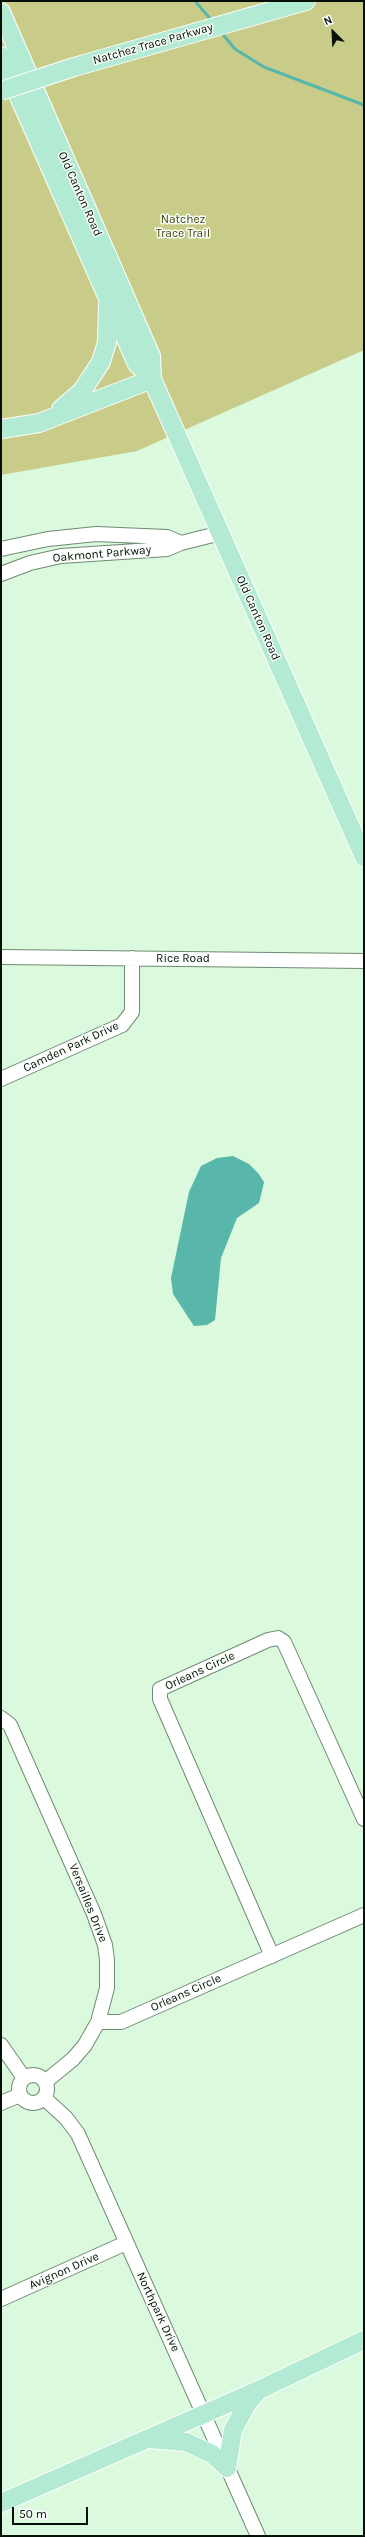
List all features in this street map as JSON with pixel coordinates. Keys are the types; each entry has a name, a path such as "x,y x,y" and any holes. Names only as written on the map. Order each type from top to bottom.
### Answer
{"main road":[{"name":"Natchez Trace Parkway","path":"1,90 74,67 306,1"},
{"name":"Old Canton Road","path":"1,12 151,356 152,378 364,857"},
{"name":"Old Canton Road","path":"1,56 138,364 152,378"},
{"path":"39,423 73,400 96,372 107,342 108,298"},
{"path":"1,429 39,423 152,378"},
{"path":"1,2503 261,2389 364,2340"},
{"path":"227,2468 233,2430 247,2404 261,2389"},
{"path":"149,2439 186,2442 212,2454 227,2468"}],"street":[{"name":"Oakmont Parkway","path":"5,573 46,559 80,554 168,549 181,543 220,533"},
{"name":"Oakmont Parkway","path":"1,550 24,543 79,535 110,534 167,537 181,543"},
{"path":"79,535 80,554"},
{"path":"1,550 5,573"},
{"name":"Rice Road","path":"1,957 364,961"},
{"name":"Camden Park Drive","path":"2,1075 122,1025 132,1012 132,958"},
{"name":"Orleans Circle","path":"272,1956 160,1699 160,1690 268,1640 278,1638 284,1642 364,1819"},
{"name":"Versailles Drive","path":"1,1718 10,1725 100,1928 105,1944 108,1975 104,2003 98,2022 85,2045 73,2059 45,2082"},
{"name":"Orleans Circle","path":"98,2022 122,2022 364,1916"},
{"path":"1,2045 24,2078"},
{"path":"36,2075 45,2082 47,2090 44,2098 38,2102 30,2103 20,2095 20,2084 24,2078 36,2075"},
{"path":"1,2103 20,2095"},
{"name":"Northpark Drive","path":"44,2098 66,2118 78,2134 258,2536"},
{"name":"Avignon Drive","path":"1,2299 126,2243"}],"green space":[{"name":"Natchez Trace Trail","path":"1,1 364,1 364,350 137,451 1,475"}],"water":[{"path":"233,1156 249,1164 258,1173 264,1182 262,1191 259,1203 237,1218 221,1258 215,1320 207,1325 194,1326 173,1294 171,1278 189,1192 201,1166 217,1158"}],"waterway":[{"path":"195,1 213,22"},
{"path":"220,31 235,49 264,67 364,105"}]}
